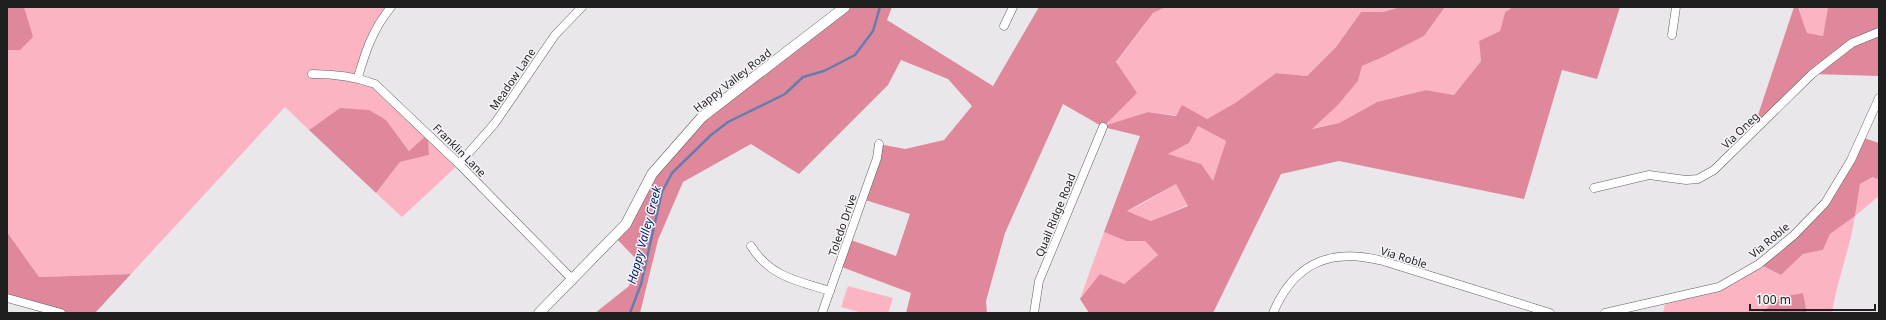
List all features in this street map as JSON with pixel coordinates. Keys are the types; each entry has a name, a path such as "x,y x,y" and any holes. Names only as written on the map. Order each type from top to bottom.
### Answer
{"street":[{"path":"358,77 368,44 379,24 391,7"},
{"name":"Meadow Lane","path":"459,164 495,123 555,35 582,7"},
{"name":"Happy Valley Road","path":"539,313 573,280 626,224 652,174 702,117 844,7"},
{"path":"1004,26 1014,7"},
{"path":"1672,35 1676,7"},
{"name":"Via Oneg","path":"1594,188 1644,176 1698,179 1714,170 1812,74 1852,43 1879,32"},
{"name":"Franklin Lane","path":"312,74 331,74 358,77 375,84 459,164 573,280"},
{"name":"Via Roble","path":"1605,313 1619,312 1719,288 1760,264 1794,235 1825,203 1851,160 1879,98"},
{"name":"Quail Ridge Road","path":"1034,313 1039,281 1103,127"},
{"name":"Toledo Drive","path":"822,313 877,158 880,144"},
{"path":"751,246 758,258 782,276 830,291"},
{"name":"Via Roble","path":"1273,313 1285,288 1302,271 1326,259 1356,255 1383,261 1550,313"},
{"path":"7,298 61,313"}],"shaded area":[{"path":"7,7 24,7 33,37 20,50 7,50"},
{"path":"24,7 391,7 379,24 358,77 375,84 459,164 402,217 376,193 400,162 429,155 428,135 409,151 386,120 340,108 309,130 285,107 131,274 39,277 7,232 7,50 20,50 25,13"},
{"path":"843,7 892,7 887,20 993,86 1039,7 1166,7 1153,13 1116,62 1137,93 1104,126 1148,112 1176,116 1182,105 1207,119 1235,103 1276,73 1307,76 1336,47 1361,12 1383,12 1400,7 1445,7 1424,36 1362,66 1358,81 1338,105 1312,129 1339,123 1377,102 1426,90 1454,95 1481,61 1479,41 1500,31 1505,12 1513,7 1620,7 1597,79 1562,70 1524,199 1339,161 1281,174 1213,313 1089,313 1080,299 1100,274 1124,284 1158,255 1145,241 1126,241 1104,232 1140,136 1103,127 1063,104 1005,233 986,301 987,313 906,313 911,293 839,266 848,239 896,256 910,214 862,199 879,144 905,149 944,140 972,106 948,79 901,60 888,85 799,174 751,144 683,182 658,240 640,313 595,313 629,286 637,260 614,236 652,174 681,140","holes":["1198,126 1226,141 1213,181 1201,164 1168,154 1189,143","1176,184 1188,206 1151,221 1127,211"]},
{"path":"1166,7 1400,7 1383,12 1361,12 1336,47 1307,76 1276,73 1235,103 1207,119 1148,112 1103,127 1116,63 1153,13"},
{"path":"1445,7 1513,7 1505,12 1500,31 1479,41 1481,61 1454,95 1426,90 1377,102 1339,123 1311,129 1338,105 1358,81 1362,66 1424,36"},
{"path":"1794,7 1798,7 1807,33 1823,36 1828,7 1879,7 1879,76 1812,74 1752,133"},
{"path":"1798,7 1828,7 1823,36 1807,33"},
{"path":"340,108 369,110 386,120 409,151 428,134 429,155 400,162 376,193 309,130"},
{"path":"1198,126 1226,141 1213,182 1167,154 1189,143"},
{"path":"1861,137 1879,143 1879,180 1873,177 1860,184 1855,216 1830,234 1823,250 1803,254 1781,275 1759,264 1825,203"},
{"path":"1873,177 1879,180 1879,196 1855,216 1860,184"},
{"path":"1176,184 1188,205 1151,221 1127,211 1140,205"},
{"path":"1855,216 1832,313 1807,313 1803,293 1781,297 1761,313 1663,313 1666,299 1719,287 1759,264 1781,275 1803,254 1823,250 1830,234"},
{"path":"7,232 39,277 131,274 95,313 61,313 7,295"},
{"path":"1104,232 1126,241 1145,241 1158,255 1124,284 1080,299"},
{"path":"848,286 893,298 888,313 863,313 841,307"},
{"path":"1803,293 1807,313 1761,313 1781,297"}],"waterway":[{"name":"Happy Valley Creek","path":"630,313 641,284 662,192 672,173 711,135 728,122 785,94 803,77 824,71 855,55 873,31 880,7"}]}
